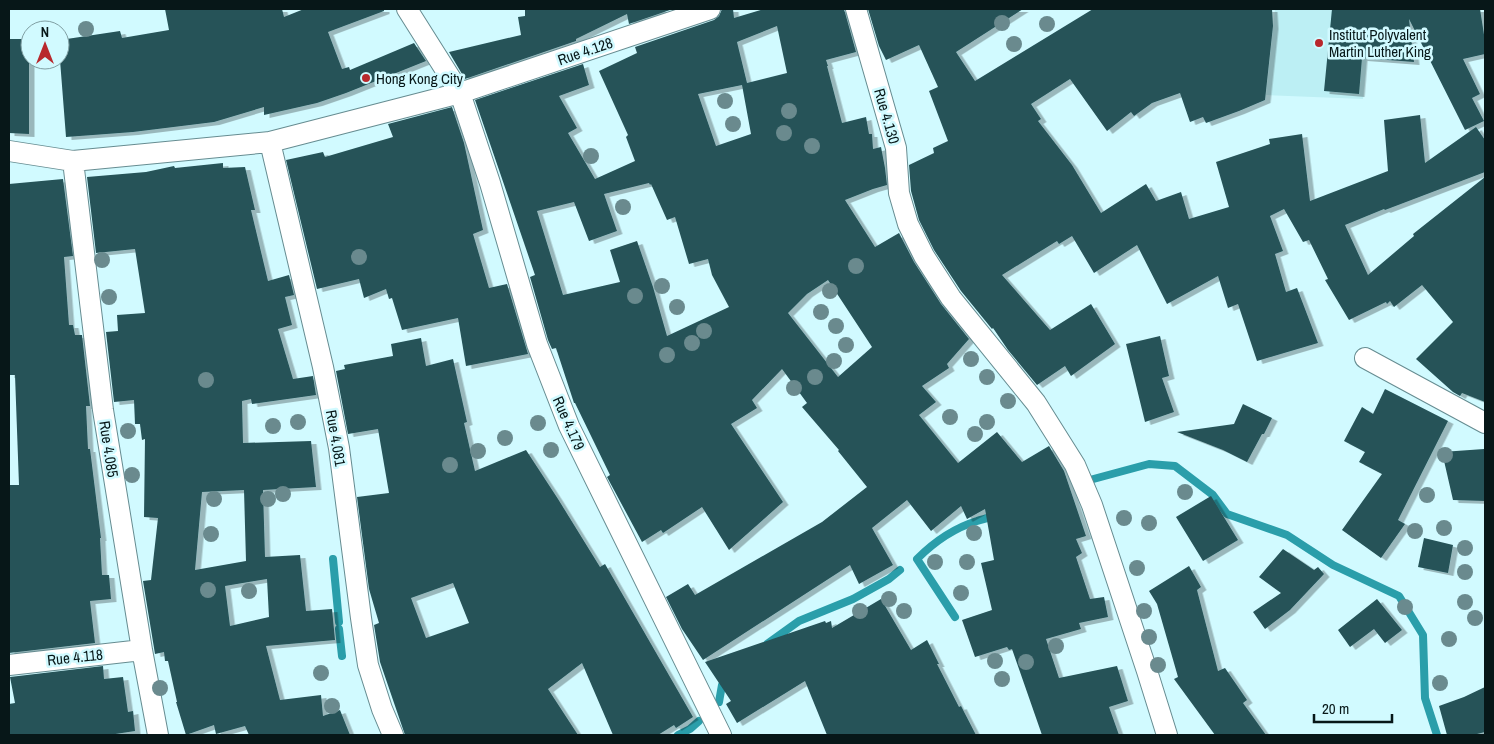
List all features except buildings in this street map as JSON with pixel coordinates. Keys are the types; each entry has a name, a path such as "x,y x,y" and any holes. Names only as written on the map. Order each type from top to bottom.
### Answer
{"street":[{"name":"Rue 4.179","path":"407,9 460,93 490,183 537,344 569,426 722,735"},
{"name":"Rue 4.128","path":"9,151 73,161 270,142 460,93 710,9"},
{"name":"Rue 4.130","path":"856,9 896,148 899,194 908,224 924,256 950,298 1036,403 1075,465 1092,505 1167,735"},
{"name":"Rue 4.081","path":"270,142 339,448 368,665 382,709 393,735"},
{"name":"Rue 4.085","path":"73,161 103,410 142,650 158,735"},
{"path":"1365,358 1485,423"},
{"name":"Rue 4.118","path":"9,665 142,650"}],"shaded area":[{"name":"Institut Polyvalent Martin Luther King","path":"1275,9 1371,9 1363,99 1266,95"}],"waterway":[{"path":"1086,481 1149,464 1175,466 1213,495 1227,514 1287,535 1333,565 1399,596 1423,635 1425,698 1437,735"},
{"path":"955,617 917,559 937,541 952,532 996,515"},
{"path":"333,559 339,622"},
{"path":"767,644 799,621 853,599 889,579 900,570"},
{"path":"339,629 342,656"},
{"path":"719,702 722,685 726,678"},
{"path":"678,735 690,729 699,721"}],"place":[{"name":"Institut Polyvalent Martin Luther King","path":"1319,43"},
{"name":"Hong Kong City","path":"366,78"}]}
